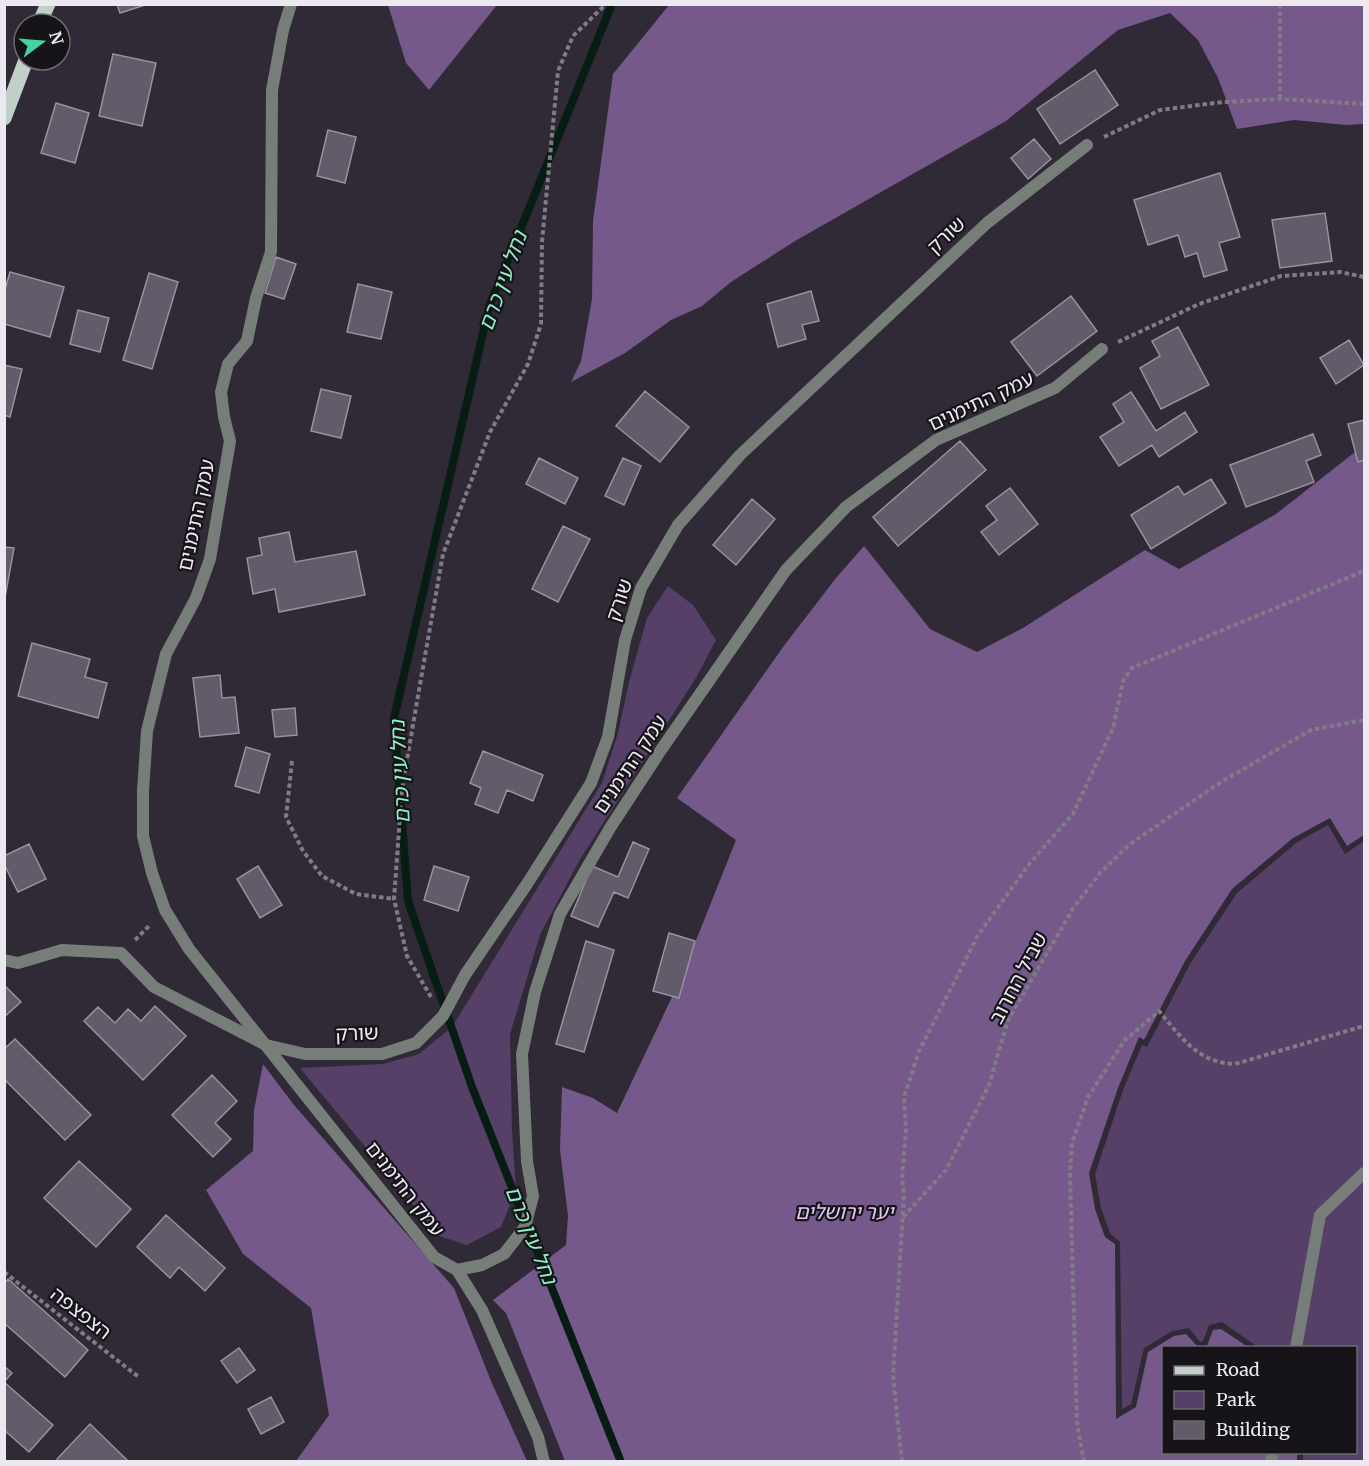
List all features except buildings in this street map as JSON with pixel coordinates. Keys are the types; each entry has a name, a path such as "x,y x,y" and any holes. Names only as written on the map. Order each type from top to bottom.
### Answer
{"main road":[{"path":"4,118 21,72"}],"street":[{"name":"עמק התימנים","path":"291,4 283,30 272,90 271,252 256,298 247,341 228,364 220,392 230,441 210,559 196,598 166,654 147,731 143,836 152,873 165,910 189,949 434,1257 457,1270 482,1265 504,1254 525,1227 533,1196 527,1161 522,1054 535,992 560,914 605,836 786,570 846,507 936,440 1055,388 1102,349"},
{"name":"שורק","path":"266,1044 305,1054 382,1053 416,1043 443,1016 465,975 527,884 591,783 608,737 625,640 641,588 678,525 740,455 979,231 1087,145"},
{"path":"4,960 18,963 62,950 121,953 154,987 266,1044"},
{"path":"1296,1346 1320,1215 1365,1173"},
{"path":"457,1270 482,1310 538,1437 544,1461"}],"path":[{"path":"443,1016 407,957 394,899 402,789 443,554 490,432 528,364 541,324 542,242 558,71 573,36 606,4"},
{"path":"1280,4 1280,99"},
{"path":"1087,145 1160,110 1223,102 1280,99 1365,104"},
{"path":"1102,349 1199,304 1281,276 1340,272 1365,277"},
{"path":"902,1461 893,1376 904,1194 902,1178 906,1129 904,1097 919,1051 978,935 1030,864 1072,814 1113,728 1123,681 1132,668 1365,571"},
{"name":"שביל החרוב","path":"902,1218 946,1170 989,1085 1008,1020 1074,907 1101,872 1130,844 1221,782 1311,730 1365,720"},
{"path":"292,761 286,817 303,851 322,876 356,894 394,899"},
{"path":"121,953 165,910"},
{"path":"1084,1461 1077,1423 1070,1176 1072,1143 1088,1097 1124,1041 1159,1011 1191,1048 1219,1063 1235,1064 1365,1026"},
{"name":"הצפצפה","path":"4,1272 140,1378"}],"green space":[{"path":"388,4 497,5 429,90 406,63"},
{"path":"669,5 1364,5 1364,124 1346,125 1294,120 1237,129 1218,78 1198,40 1170,13 1118,30 1006,121 795,241 731,282 702,306 671,320 625,353 571,382 581,361 592,299 593,221 613,74"},
{"name":"יער ירושלים","path":"1364,445 1364,835 1347,846 1330,818 1293,838 1232,889 1185,961 1144,1040 1139,1037 1118,1088 1089,1173 1095,1209 1105,1237 1115,1244 1116,1419 1136,1407 1148,1352 1174,1336 1186,1334 1197,1346 1162,1346 1162,1454 1297,1454 1297,1461 565,1461 506,1313 493,1300 566,1245 568,1216 560,1150 562,1087 593,1098 617,1113 681,978 736,840 677,798 783,647 836,578 864,546 930,629 977,652 1023,628 1145,550 1179,569 1276,514"},
{"path":"668,586 693,605 716,640 696,678 579,861 540,935 510,1034 516,1190 501,1227 467,1245 439,1236 300,1068 383,1064 419,1054 452,1027 602,783 618,733 629,682 647,618"},
{"path":"1328,825 1345,854 1364,841 1364,1461 1303,1461 1303,1454 1357,1454 1357,1346 1257,1346 1222,1322 1209,1325 1203,1341 1200,1342 1189,1328 1172,1331 1144,1348 1131,1404 1122,1409 1120,1242 1110,1233 1101,1208 1095,1174 1123,1090 1142,1045 1147,1047 1190,964 1237,893 1296,843"},
{"path":"263,1064 294,1105 454,1288 491,1381 527,1461 296,1461 329,1415 311,1308 243,1254 206,1190 253,1151 254,1110"},
{"path":"1221,1329 1246,1346 1207,1346 1213,1330"}],"waterway":[{"name":"נחל עין כרם","path":"612,4 489,307 394,718 408,901 472,1087 621,1462"}]}
